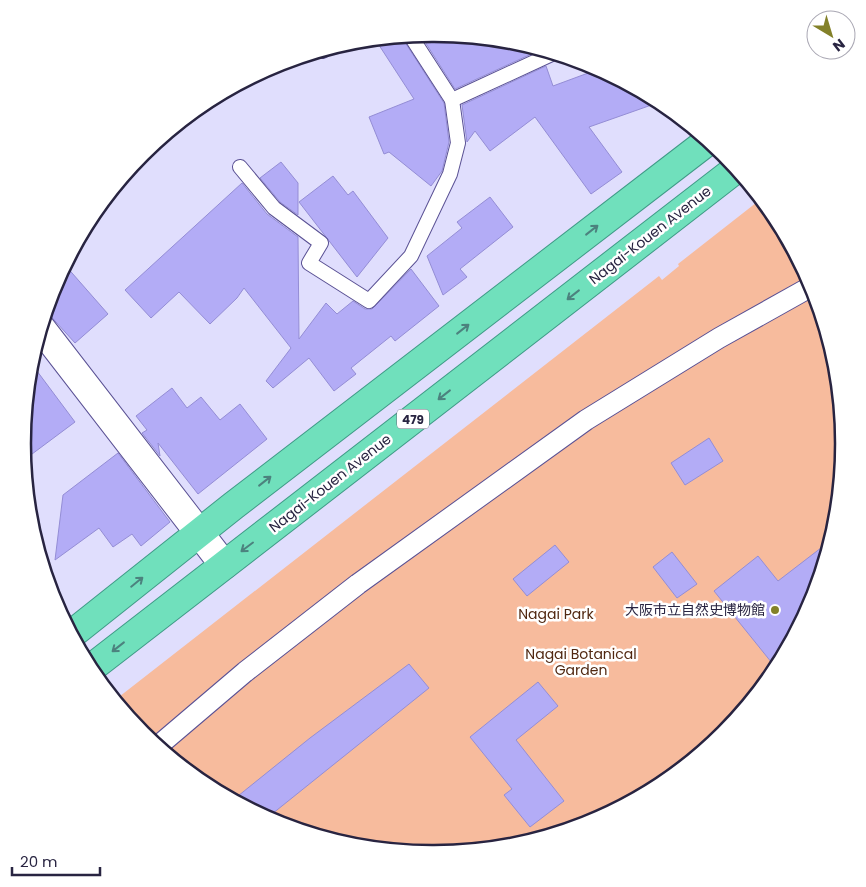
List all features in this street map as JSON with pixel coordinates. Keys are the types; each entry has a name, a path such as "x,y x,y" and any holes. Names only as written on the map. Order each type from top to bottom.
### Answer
{"highway":[{"path":"77,630 199,532 702,145"},
{"name":"Nagai-Kouen Avenue","path":"97,664 730,174"}],"street":[{"path":"163,742 245,672 358,584 586,420 719,338 804,290"},
{"path":"47,335 224,564"}],"lane":[{"path":"240,167 274,208 320,243 309,263 368,302 411,256 450,174 458,143 452,100 415,43"},
{"path":"452,100 544,57"}],"green space":[{"name":"Nagai Botanical Garden","path":"755,204 781,243 804,290 813,314 827,365 834,417 835,444 834,470 827,522 813,573 793,621 767,667 752,688 717,728 678,762 656,778 611,804 587,815 537,832 485,842 459,844 433,845 381,842 329,832 279,815 255,804 210,778 168,746 121,696 659,276 662,280 679,266 678,264"}],"building":[{"path":"425,42 485,45 532,54 455,89"},
{"path":"406,43 444,103 449,142 442,171 431,186 389,152 384,154 369,117 414,99 379,45"},
{"path":"546,66 553,86 589,73 650,105 589,127 622,172 591,194 535,117 490,151 475,131 467,142 462,105"},
{"path":"281,162 298,183 298,215 280,202 260,178"},
{"path":"333,176 348,195 353,191 388,238 357,277 299,202"},
{"path":"242,183 267,214 298,237 299,339 326,303 337,314 353,301 365,309 372,309 411,269 439,306 395,341 391,336 351,368 356,374 334,391 309,358 273,388 266,381 291,348 244,288 237,298 210,324 179,292 151,318 125,290"},
{"path":"490,197 513,227 460,269 467,277 443,295 427,256 462,228 457,222"},
{"path":"71,271 108,314 75,343 52,318"},
{"path":"38,372 75,422 31,454 32,417"},
{"path":"172,388 187,408 201,397 220,420 240,404 267,439 198,494 158,443 160,456 142,433 147,430 136,416"},
{"path":"709,438 723,461 685,485 671,463"},
{"path":"118,453 170,522 141,546 132,534 113,547 99,528 55,560 63,495"},
{"path":"555,545 569,562 527,596 513,579"},
{"name":"大阪市立自然史博物館","path":"821,548 804,597 771,661 714,591 758,556 778,581"},
{"path":"672,552 697,584 677,598 653,567"},
{"path":"409,664 429,688 274,813 239,795 310,738"},
{"path":"538,682 558,706 516,740 564,801 530,827 504,795 512,789 470,737"}],"place":[{"name":"大阪市立自然史博物館","path":"775,610"}],"park label":[{"name":"Nagai Park","path":"556,614"}]}
